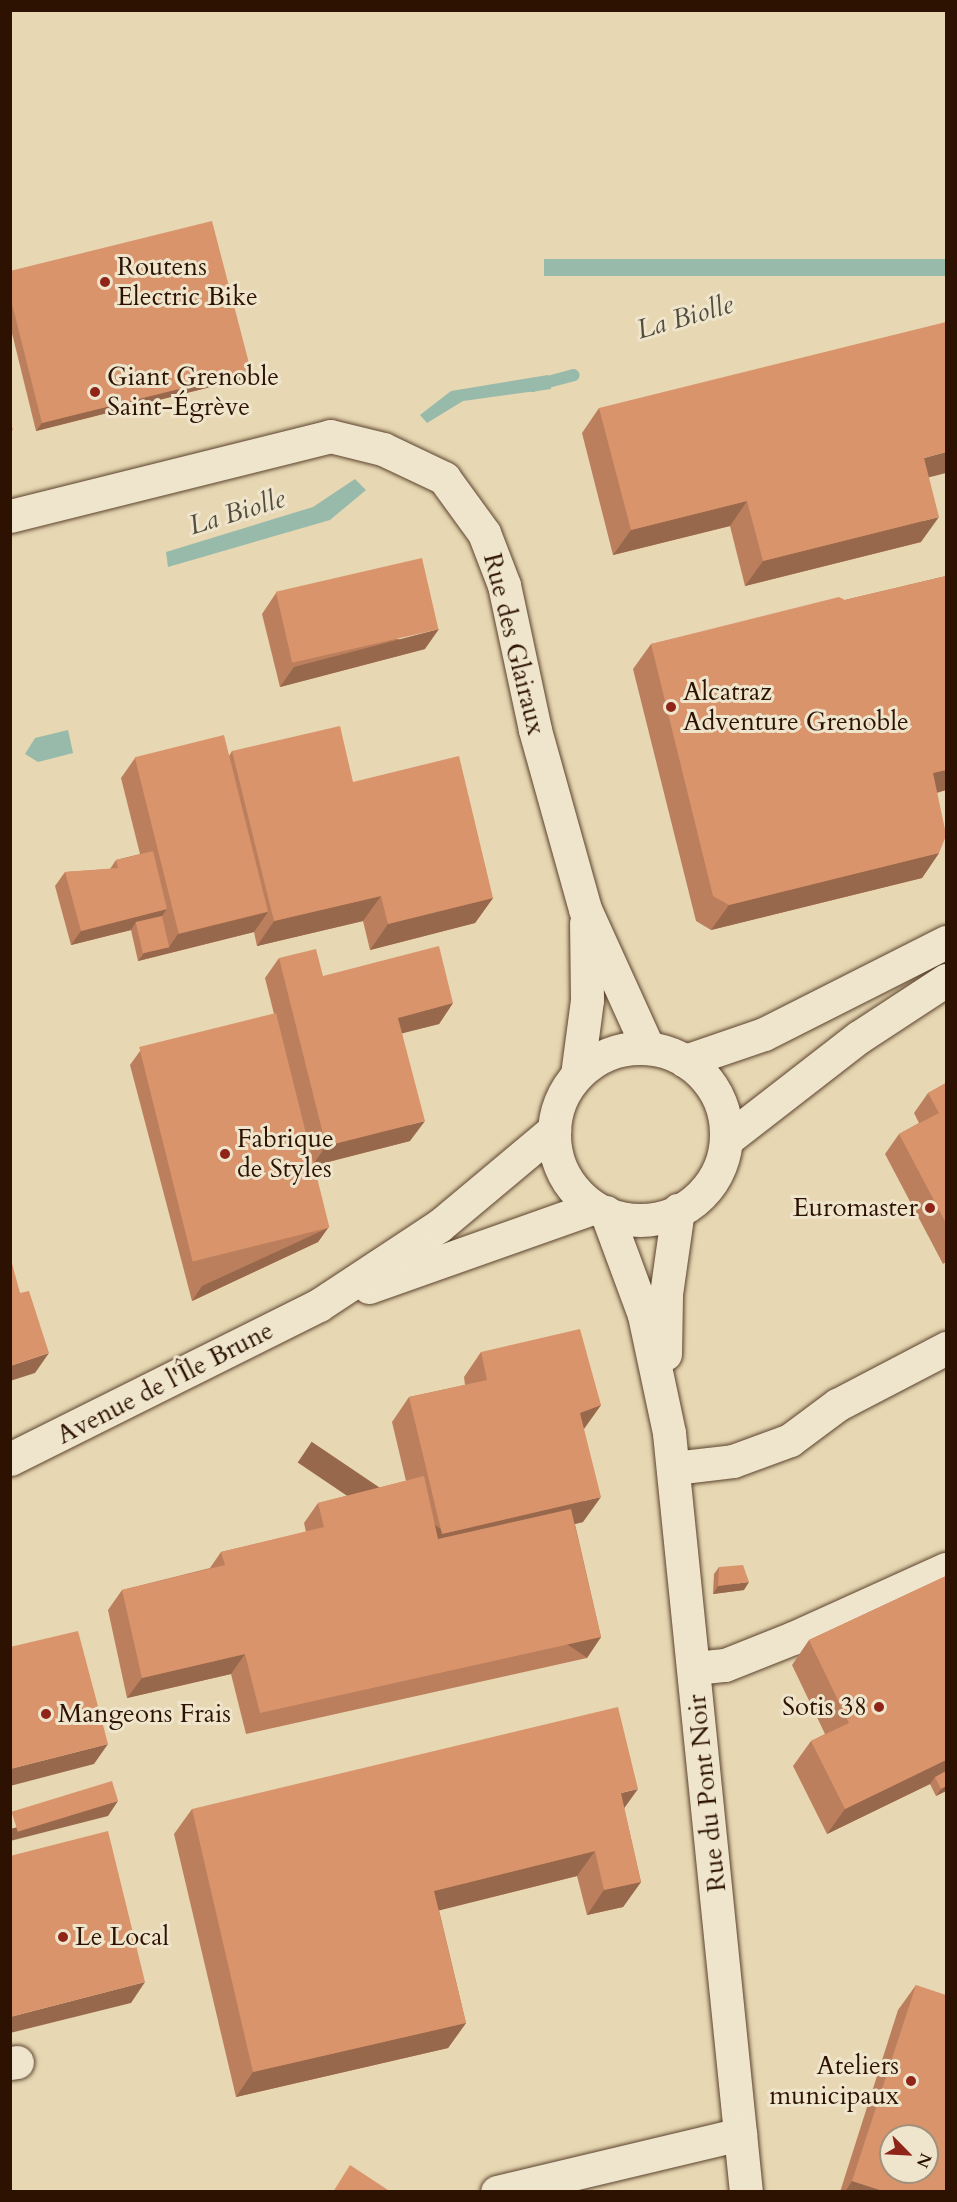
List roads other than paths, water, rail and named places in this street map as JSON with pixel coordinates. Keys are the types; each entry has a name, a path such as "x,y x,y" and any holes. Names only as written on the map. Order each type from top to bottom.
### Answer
{"street":[{"name":"Rue des Glairaux","path":"10,516 330,436 383,449 444,478 484,533 504,585 535,730 585,909 648,1048"},
{"name":"Rue des Glairaux","path":"577,1075 587,1000 585,909"},
{"path":"685,1061 764,1034 946,942"},
{"path":"726,1140 859,1037 946,980"},
{"path":"648,1048 685,1061 704,1075 717,1095 726,1140 713,1179 695,1200 678,1210 645,1220 599,1210 566,1178 554,1130 560,1101 577,1075 622,1049 648,1048"},
{"name":"Avenue de l'Île Brune","path":"10,1459 319,1305 439,1226 554,1130"},
{"name":"Avenue de l'Île Brune","path":"319,1305 599,1210"},
{"name":"Rue du Pont Noir","path":"599,1210 644,1315 664,1395 695,1668 746,2192"},
{"name":"Rue du Pont Noir","path":"664,1395 666,1294 678,1210"},
{"path":"674,1468 733,1461 790,1440 837,1405 946,1348"},
{"path":"695,1668 725,1665 793,1638 946,1569"},
{"path":"496,2192 740,2134"}],"waterway":[{"name":"La Biolle","path":"533,386 574,375"}],"place":[{"name":"Routens Electric Bike","path":"105,282"},
{"name":"Giant Grenoble Saint-Égrève","path":"95,392"},
{"name":"Alcatraz Adventure Grenoble","path":"671,707"},
{"name":"Fabrique de Styles","path":"225,1154"},
{"name":"Euromaster","path":"930,1208"},
{"name":"Sotis 38","path":"879,1707"},
{"name":"Mangeons Frais","path":"46,1714"},
{"name":"Le Local","path":"63,1937"},
{"name":"Ateliers municipaux","path":"911,2081"}]}
